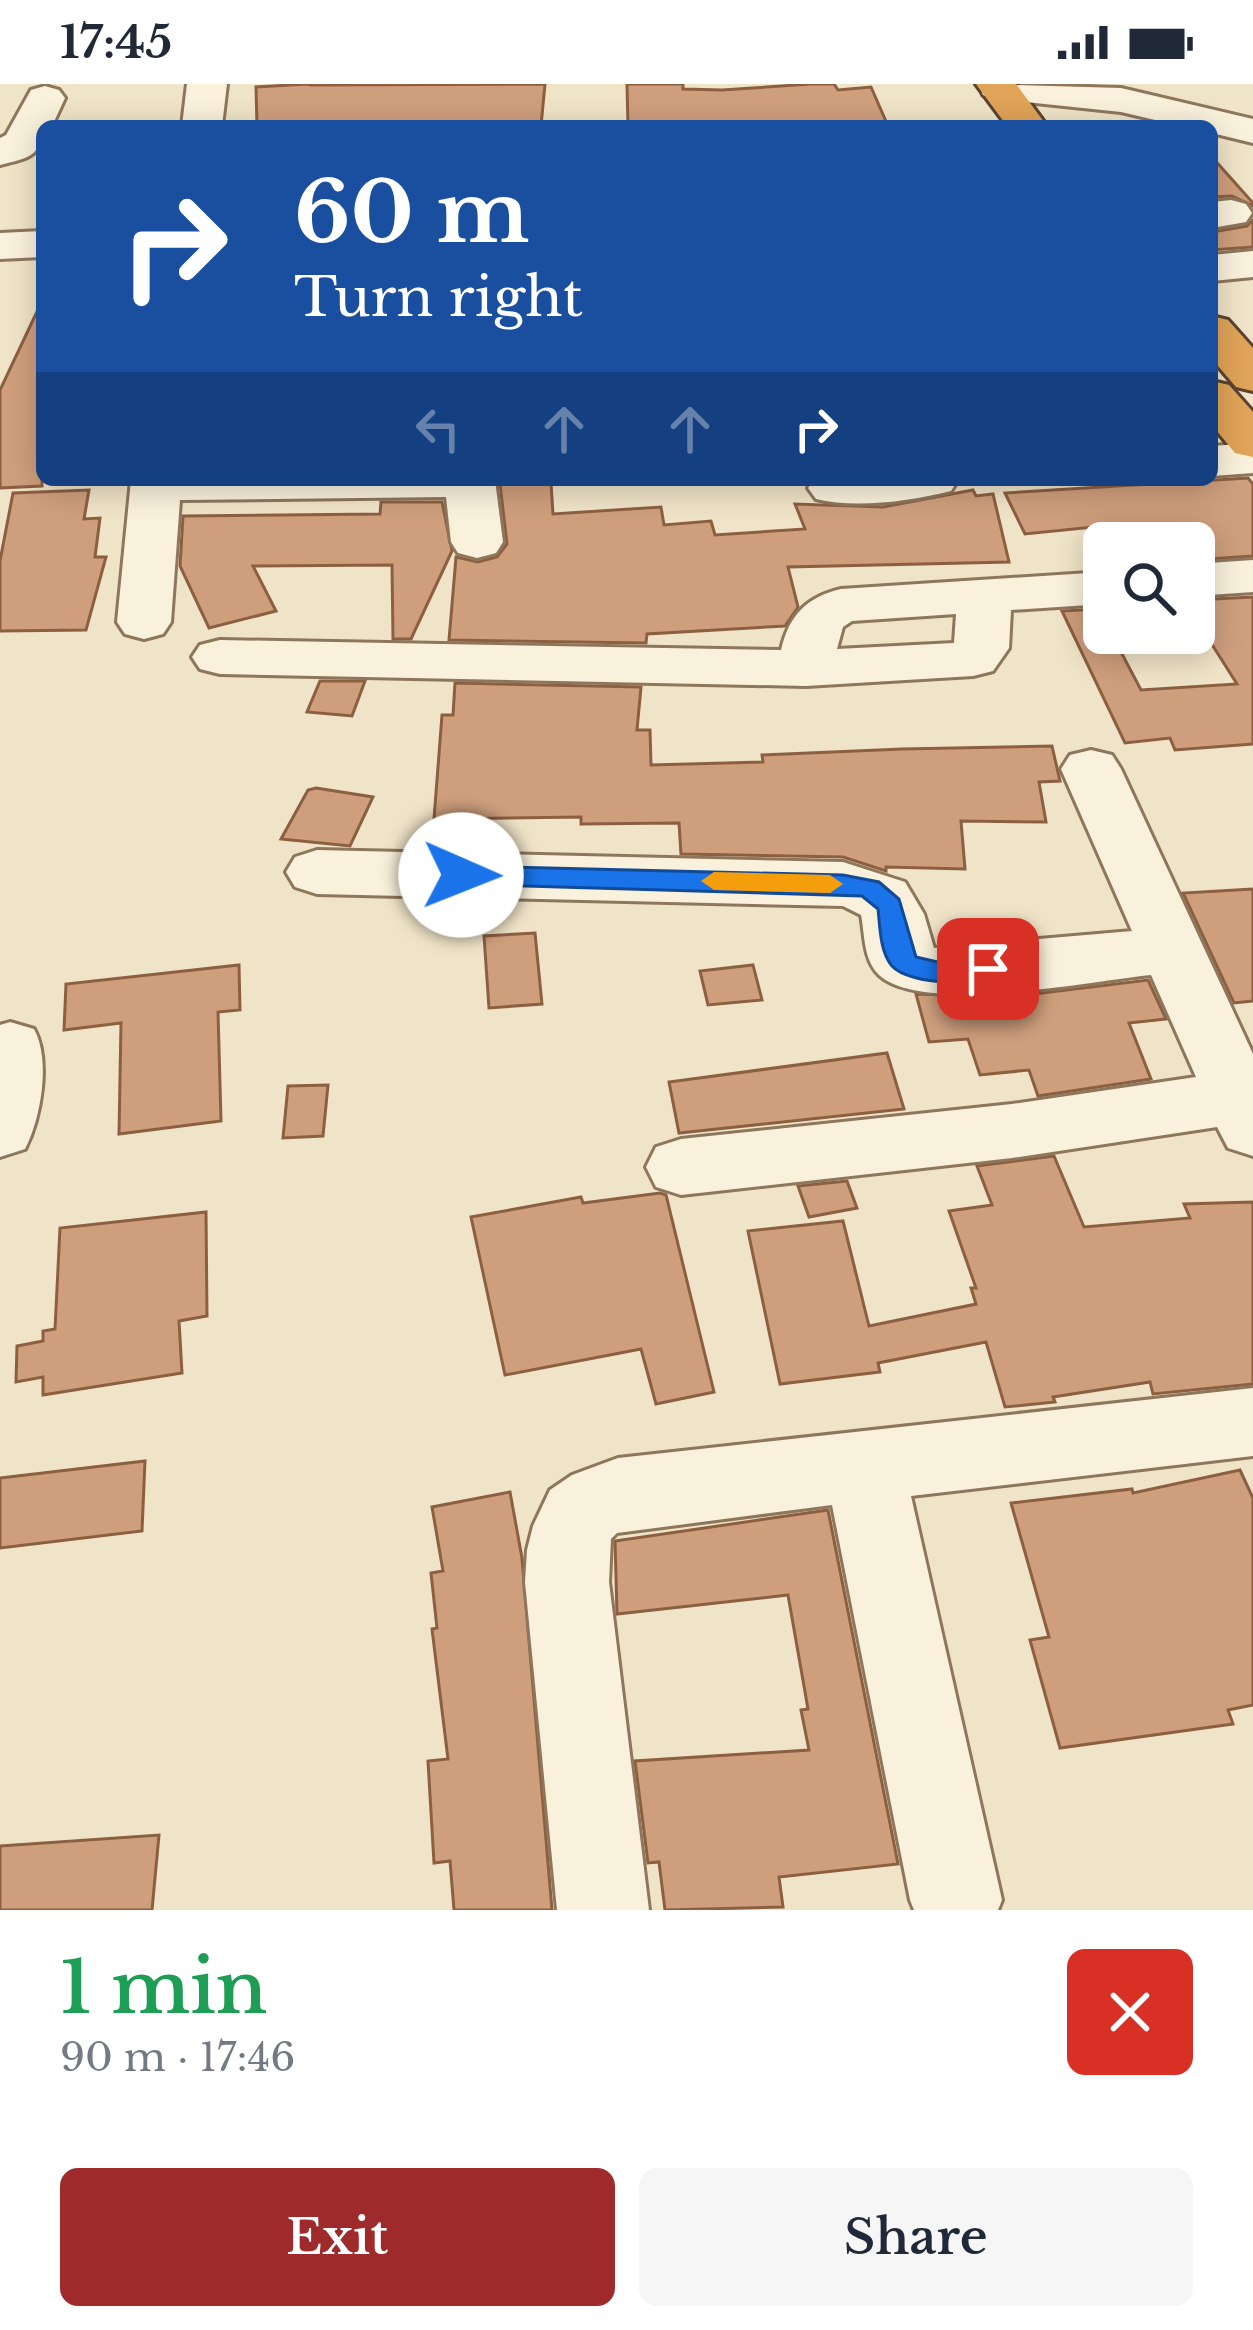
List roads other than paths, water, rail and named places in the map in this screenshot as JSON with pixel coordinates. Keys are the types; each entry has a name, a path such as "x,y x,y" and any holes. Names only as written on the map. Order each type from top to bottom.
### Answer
{"highway":[{"path":"985,95 1019,120"},
{"path":"1218,337 1253,377"},
{"path":"1218,402 1253,442"}],"street":[{"path":"203,120 207,84"},
{"path":"1117,84 1253,113"},
{"path":"985,95 1120,100 1206,120"},
{"path":"0,153 22,142 45,98"},
{"path":"1218,123 1253,131"},
{"path":"0,246 36,244"},
{"path":"1218,267 1253,264"},
{"path":"1218,461 1253,458"},
{"path":"144,622 155,486"},
{"path":"471,486 477,542"},
{"path":"834,488 859,486"},
{"path":"1215,578 1253,575"},
{"path":"220,657 806,668 813,628 832,608 1083,590"},
{"path":"681,1167 1012,1131 1245,1113 1091,769"},
{"path":"317,872 843,884 869,889 887,899 899,956 916,970 942,973 1171,950"},
{"path":"0,1130 10,1047"},
{"path":"603,1910 567,1582 569,1534 591,1502 618,1494 1253,1422"},
{"path":"865,1468 956,1900"}]}
